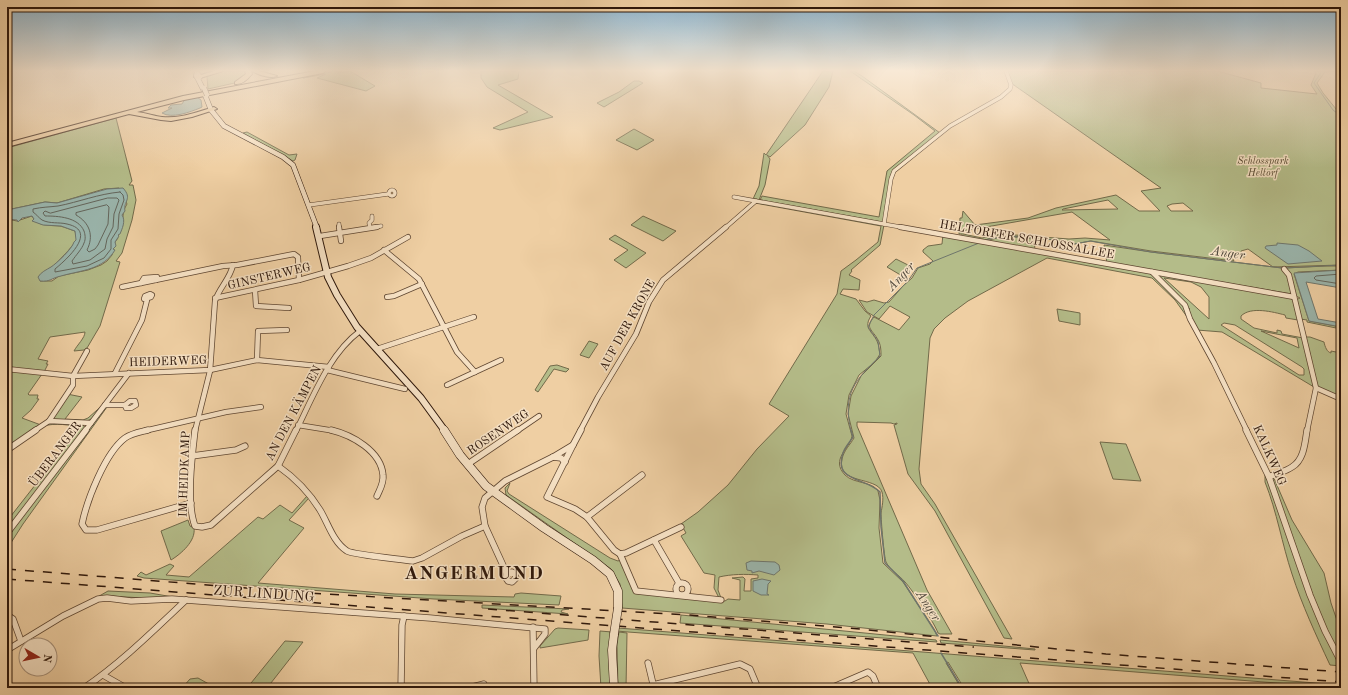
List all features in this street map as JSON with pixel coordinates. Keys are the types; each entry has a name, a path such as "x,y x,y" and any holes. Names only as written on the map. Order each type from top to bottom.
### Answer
{"highway":[{"path":"7,144 150,103"},
{"path":"7,144 162,103"},
{"path":"168,103 159,110 160,114 167,117 176,117 212,108"},
{"path":"113,116 137,113 160,119 169,119 212,108"}],"main road":[{"path":"210,103 222,123 233,131 292,163 320,236 326,272 337,295 360,331 428,406 478,477 492,491 605,569 612,578 616,586 618,608 612,650 614,688"}],"street":[{"path":"884,224 891,179 894,171 950,126 990,103"},
{"path":"309,205 388,194"},
{"name":"HELTORFER SCHLOSSALLEE","path":"734,197 1294,297"},
{"name":"AUF DER KRONE","path":"587,517 575,509 547,497 548,493 598,398 636,334 649,302 663,280 756,201"},
{"path":"370,228 369,223 372,220 372,216"},
{"path":"339,224 341,241"},
{"path":"320,236 381,226"},
{"name":"GINSTERWEG","path":"210,370 215,298 299,280 359,262 408,237"},
{"path":"384,250 416,276 422,284 457,352 475,372"},
{"path":"122,286 142,283 144,278 155,276 157,277 156,280 294,254 298,256 299,280"},
{"path":"215,298 218,291 230,277 233,265"},
{"path":"1269,477 1293,468 1299,463 1316,388 1289,275 1284,269"},
{"name":"KALKWEG","path":"1152,272 1186,307 1190,319 1211,357 1269,477 1310,595 1325,631 1341,662"},
{"path":"387,297 394,296 422,284"},
{"path":"255,290 254,303 256,306 289,308"},
{"path":"115,373 142,320 147,300"},
{"path":"377,349 474,318"},
{"path":"257,360 258,331 287,330"},
{"name":"AN DEN KÄMPEN","path":"199,527 208,526 214,522 278,466 328,369 349,339 360,331"},
{"path":"7,450 49,421 74,384 73,376 86,351"},
{"name":"HEIDERWEG","path":"7,369 73,376 210,370 257,360 299,362 405,389"},
{"path":"447,385 501,360"},
{"name":"IM HEIDKAMP","path":"199,527 193,524 191,503 192,456 197,418 210,370"},
{"name":"ÜBERANGER","path":"7,534 129,373"},
{"path":"1316,388 1341,399"},
{"path":"105,405 125,405"},
{"path":"191,503 97,530 86,530 82,524 85,511 97,480 111,455 123,438 131,434 197,418 261,407"},
{"name":"ROSENWEG","path":"468,464 539,416"},
{"path":"49,421 91,424"},
{"path":"298,425 339,432 351,437 370,451 384,470 383,486 377,496"},
{"path":"507,574 485,526 482,504 485,498 505,481 553,457 573,445"},
{"path":"192,456 236,450 244,446"},
{"path":"553,457 561,458 565,462"},
{"path":"278,466 302,485 321,512 341,545 348,552 413,561 422,558 462,536 485,526"},
{"path":"642,475 587,517 614,550 620,554 636,591 721,600"},
{"path":"620,554 626,553 681,527"},
{"path":"654,540 679,584"},
{"path":"679,584 676,590 681,595"},
{"path":"679,584 685,584 688,588 686,593 681,595"},
{"name":"ZUR LINDUNG","path":"28,637 63,616 98,599 107,598 132,601 172,599 533,627"},
{"path":"84,688 103,675 186,600"},
{"path":"7,616 13,619 20,637"},
{"path":"401,688 402,625 404,616"},
{"path":"534,648 545,634 546,630 544,628 533,627 534,688"},
{"name":"ZUR LINDUNG","path":"7,650 18,643"},
{"path":"648,663 654,687 740,664 750,668 758,688"},
{"path":"831,688 841,682 846,682 863,672 868,672 873,676 878,688"},
{"path":"103,675 126,688"},
{"path":"468,688 484,684"}],"green space":[{"path":"514,103 530,103 553,117 500,130 493,128 528,112"},
{"path":"598,103 610,103 604,107"},
{"path":"801,103 819,103 805,125 770,157 767,155 770,159 765,185 759,200 753,199 759,186 764,153 766,155"},
{"path":"897,103 900,103 940,133 893,171 884,221 882,222 760,200 762,196 879,217 887,171 935,131"},
{"name":"Schlosspark Heltorf","path":"1040,103 1332,103 1341,115 1341,265 1273,267 1248,249 1241,251 1245,257 1231,256 1234,261 1151,251 1091,241 1069,245 1056,240 998,235 983,241 962,237 962,234 959,234 960,218 962,218 963,211 975,225 1028,218 1056,208 1116,195 1139,211 1160,211 1141,191 1161,188","holes":["1108,200 1118,209 1062,210","1183,203 1193,211 1171,211 1167,206","1072,212 1110,240 1085,238 1069,239 1002,234 982,238 963,234 963,231"]},
{"path":"116,118 132,181 129,185 133,185 136,200 132,220 122,253 116,261 120,262 100,326 87,348 84,350 74,351 85,332 50,337 38,359 48,361 44,372 7,368 7,219 17,221 32,216 34,220 40,224 60,226 75,231 77,240 40,281 52,281 59,276 88,270 107,261 112,255 115,242 118,238 117,236 122,227 123,212 127,204 119,188 104,189 57,203 45,202 7,210 7,148"},
{"path":"634,129 654,140 637,150 616,140"},
{"path":"247,132 289,155 297,154 295,160 293,161 243,133"},
{"path":"759,202 884,225 880,245 851,270 852,271 849,275 860,280 859,290 843,289 840,294 856,299 871,316 868,327 877,341 880,354 875,362 859,375 849,395 846,414 852,436 851,441 842,454 839,464 845,475 849,478 872,486 878,491 880,500 879,528 883,563 903,582 937,636 827,624 622,608 620,584 611,569 506,495 505,488 510,483 507,491 509,494 610,558 618,561 622,559 635,592 725,601 728,599 740,600 740,580 732,578 743,577 745,579 744,591 751,591 751,579 758,578 758,575 738,574 719,577 718,590 721,598 719,598 714,588 715,575 704,573 681,536 686,533 681,524 698,512 728,485 757,449 789,416 769,404 837,294 841,271 878,242 881,226 755,203"},
{"path":"643,216 676,231 663,241 631,225"},
{"path":"943,234 1151,273 1183,304 1190,321 1175,300 1152,278 1047,258 968,301 945,318 934,329 930,338 919,469 921,484 935,504 1012,639 1004,638 935,511 908,474 894,425 897,423 857,422 857,426 927,590 952,634 938,633 928,614 913,592 886,562 881,517 883,495 879,487 851,477 845,473 842,467 843,456 854,438 848,414 851,396 861,376 881,356 879,342 870,329 871,321 874,317 899,330 910,317 890,306 879,319 867,312 859,300 867,302 874,300 884,303 889,302 912,278 918,268 930,264 933,261 923,252 923,250 928,246 942,244"},
{"path":"615,235 646,253 626,268 614,260 628,250 609,239"},
{"path":"1005,236 1034,239 1035,250 985,241"},
{"path":"1104,245 1282,268 1288,275 1292,294 1107,263"},
{"path":"896,259 912,267 910,273 904,277 887,267"},
{"path":"1341,266 1341,270 1298,272 1294,274 1309,321 1341,327 1341,329 1307,322 1307,320 1300,319 1296,300 1300,298 1296,296 1285,268"},
{"path":"1155,274 1289,297 1293,300 1298,320 1286,318 1285,315 1274,312 1256,310 1245,313 1241,316 1241,319 1254,328 1277,333 1277,330 1281,331 1282,334 1303,338 1314,387 1222,332 1197,330 1188,310 1190,309","holes":["1164,278 1191,282 1201,287 1209,297 1209,319","1224,323 1235,325 1302,367 1304,369 1304,375 1299,375 1221,325","1261,331 1297,338 1299,348"]},
{"path":"1057,309 1080,313 1080,325 1059,321"},
{"path":"1305,337 1310,337 1324,342 1326,349 1331,353 1331,351 1341,353 1341,367 1339,371 1341,381 1341,399 1317,387"},
{"path":"589,341 598,344 589,358 580,355"},
{"path":"557,365 569,369 566,372 554,369 538,392 535,390 550,366"},
{"path":"7,369 42,374 28,394 38,395 37,399 39,399 31,410 22,418 41,425 7,449"},
{"path":"67,394 82,397 65,419 83,420 88,418 105,403 95,417 87,421 55,420 53,418"},
{"path":"105,407 107,407 23,524 7,549 7,537"},
{"path":"48,423 81,424 85,429 7,530 7,521 79,429 63,424 44,426"},
{"path":"1100,442 1126,444 1141,481 1113,479"},
{"path":"1265,475 1269,477 1324,631 1341,666 1330,665 1305,609 1288,563 1273,505 1265,482"},
{"path":"1273,476 1292,520 1324,573 1331,603 1341,632 1341,660 1311,595 1272,478"},
{"path":"307,496 309,498 289,520 304,528 258,583 395,594 514,597 515,594 521,593 561,596 559,605 434,599 144,578 137,576 141,572 146,575 170,564 174,566 166,575 189,577 258,517 263,519 280,505 292,513"},
{"path":"188,520 190,526 194,528 193,538 183,551 171,560 161,531"},
{"path":"108,591 150,593 173,597 143,598 109,596 94,599"},
{"path":"482,605 569,609 562,610 561,612 568,614 482,608"},
{"path":"681,615 936,640 937,642 680,623"},
{"path":"618,628 1341,685 1341,688 1020,663 1031,688 964,688 948,662 946,663 961,688 932,688 913,653 617,631"},
{"path":"555,629 589,630 588,640 540,648 540,646"},
{"path":"600,631 612,632 609,650 610,688 601,688 599,656"},
{"path":"619,632 627,633 626,688 618,688 617,644"},
{"path":"940,640 1035,649 1035,650 941,643"},
{"path":"285,641 303,642 267,688 247,688"},
{"path":"198,678 216,688 182,688 190,679"}],"water":[{"path":"201,103 202,107 176,115 166,115 162,113 172,108 168,108 171,105"},
{"path":"123,188 128,197 125,205 125,211 122,215 124,220 120,234 115,242 116,246 113,249 115,250 110,257 104,262 91,268 49,280 40,281 38,277 64,256 73,245 76,240 75,231 61,226 43,225 32,221 34,219 32,216 22,218 18,222 17,220 7,219 7,210 45,202 57,203 107,189"},
{"path":"1277,243 1298,245 1322,261 1288,264 1265,248 1266,246 1277,245"},
{"path":"1341,270 1341,288 1306,282 1318,319 1341,323 1341,327 1309,321 1294,273"},
{"path":"751,561 775,562 779,565 780,570 774,575 759,571 752,573 752,571 747,570 746,563"},
{"path":"762,579 771,581 768,584 767,594 769,595 761,595 753,591 753,581"}],"waterway":[{"name":"Anger","path":"1328,103 1333,110 1341,116"},
{"name":"Anger","path":"984,240 1005,236 1055,240 1069,245 1090,241 1151,252 1282,268"},
{"name":"Anger","path":"851,431 848,407 853,389 857,381 880,356 878,341 868,327 874,315 908,281 917,268 979,243"},
{"name":"Anger","path":"1285,268 1341,265"},
{"name":"Anger","path":"851,430 853,437 843,453 841,462 842,469 852,478 874,487 880,492 881,527 885,563 903,581 938,636"},
{"name":"Anger","path":"941,653 962,688"}],"railway":[{"path":"7,569 308,593 688,615 849,628 1106,654 1341,672"},
{"path":"7,579 1341,682"},
{"path":"488,609 974,647"}],"district":[{"name":"ANGERMUND","path":"474,572"}]}
